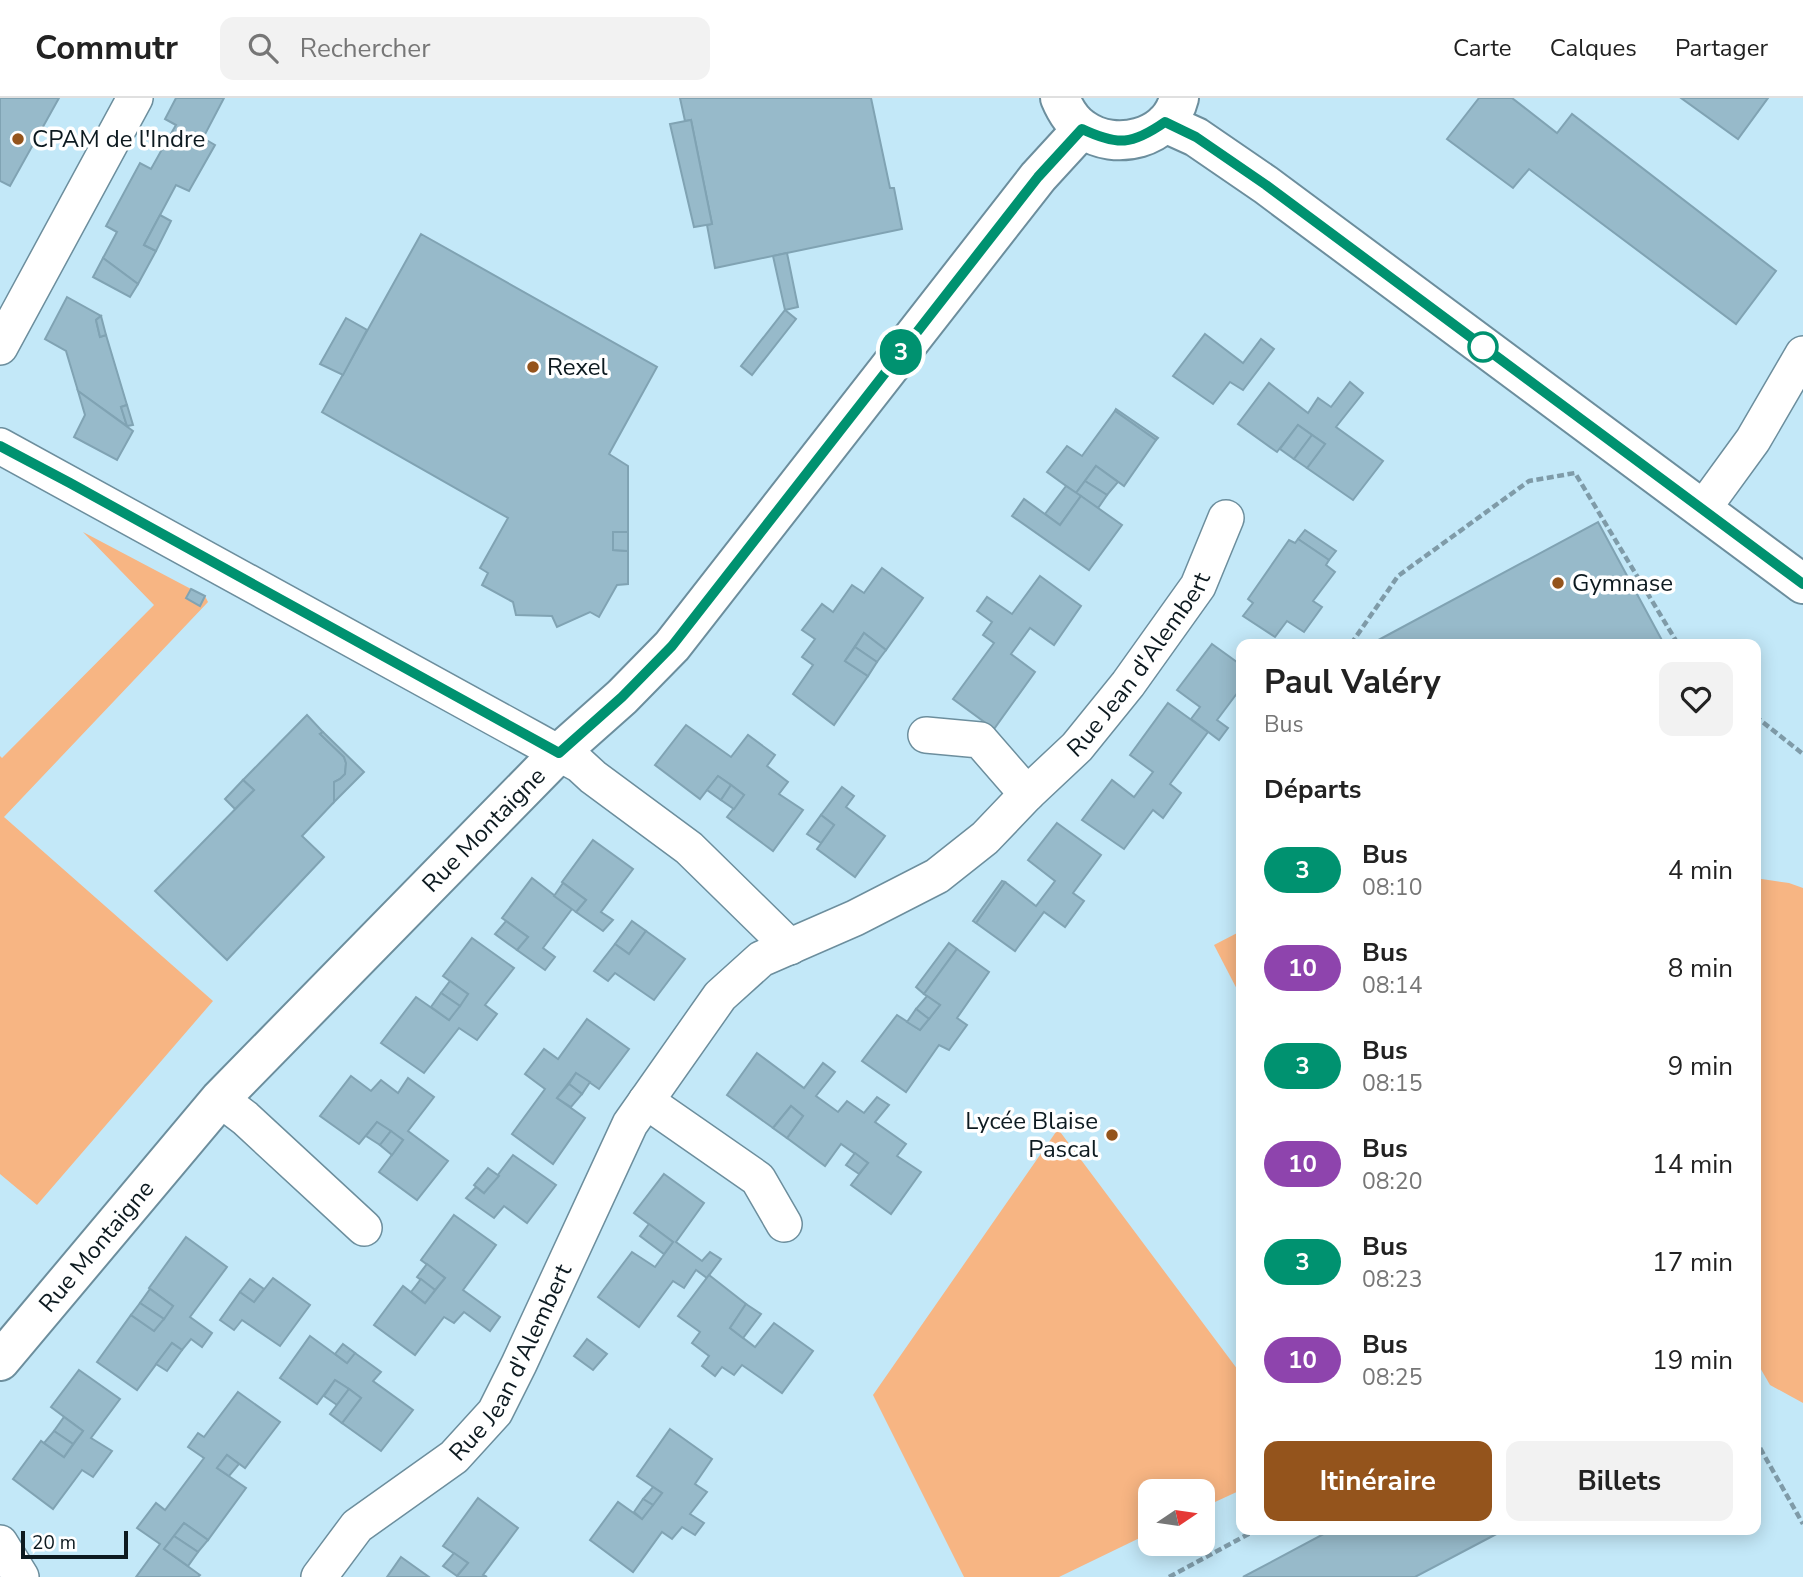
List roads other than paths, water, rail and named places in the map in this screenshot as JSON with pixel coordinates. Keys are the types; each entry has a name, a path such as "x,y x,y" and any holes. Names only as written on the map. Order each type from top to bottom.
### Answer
{"street":[{"path":"0,347 135,98"},
{"path":"1060,98 1069,116 1082,129 1103,139 1125,141 1146,135 1172,110 1196,137 1266,185 1803,584"},
{"name":"Rue Montaigne","path":"0,1361 220,1099 559,753 622,697 672,646 1038,177 1082,129"},
{"path":"1702,510 1753,440 1803,354"},
{"path":"0,446 580,765 689,848 790,947"},
{"name":"Rue Jean d'Alembert","path":"319,1577 357,1526 454,1457 495,1412 630,1124 720,996 761,959 855,918 937,876 985,838 1077,747 1128,684 1198,586 1226,518"},
{"path":"926,736 980,740 1027,794"},
{"path":"220,1099 245,1118 364,1228"},
{"path":"646,1101 758,1179 784,1224"},
{"path":"0,1542 21,1577"}],"place":[{"name":"CPAM de l'Indre","path":"18,139"},
{"name":"Rexel","path":"533,367"},
{"name":"Gymnase","path":"1558,583"},
{"name":"Lycée Blaise Pascal","path":"1112,1135"}]}
